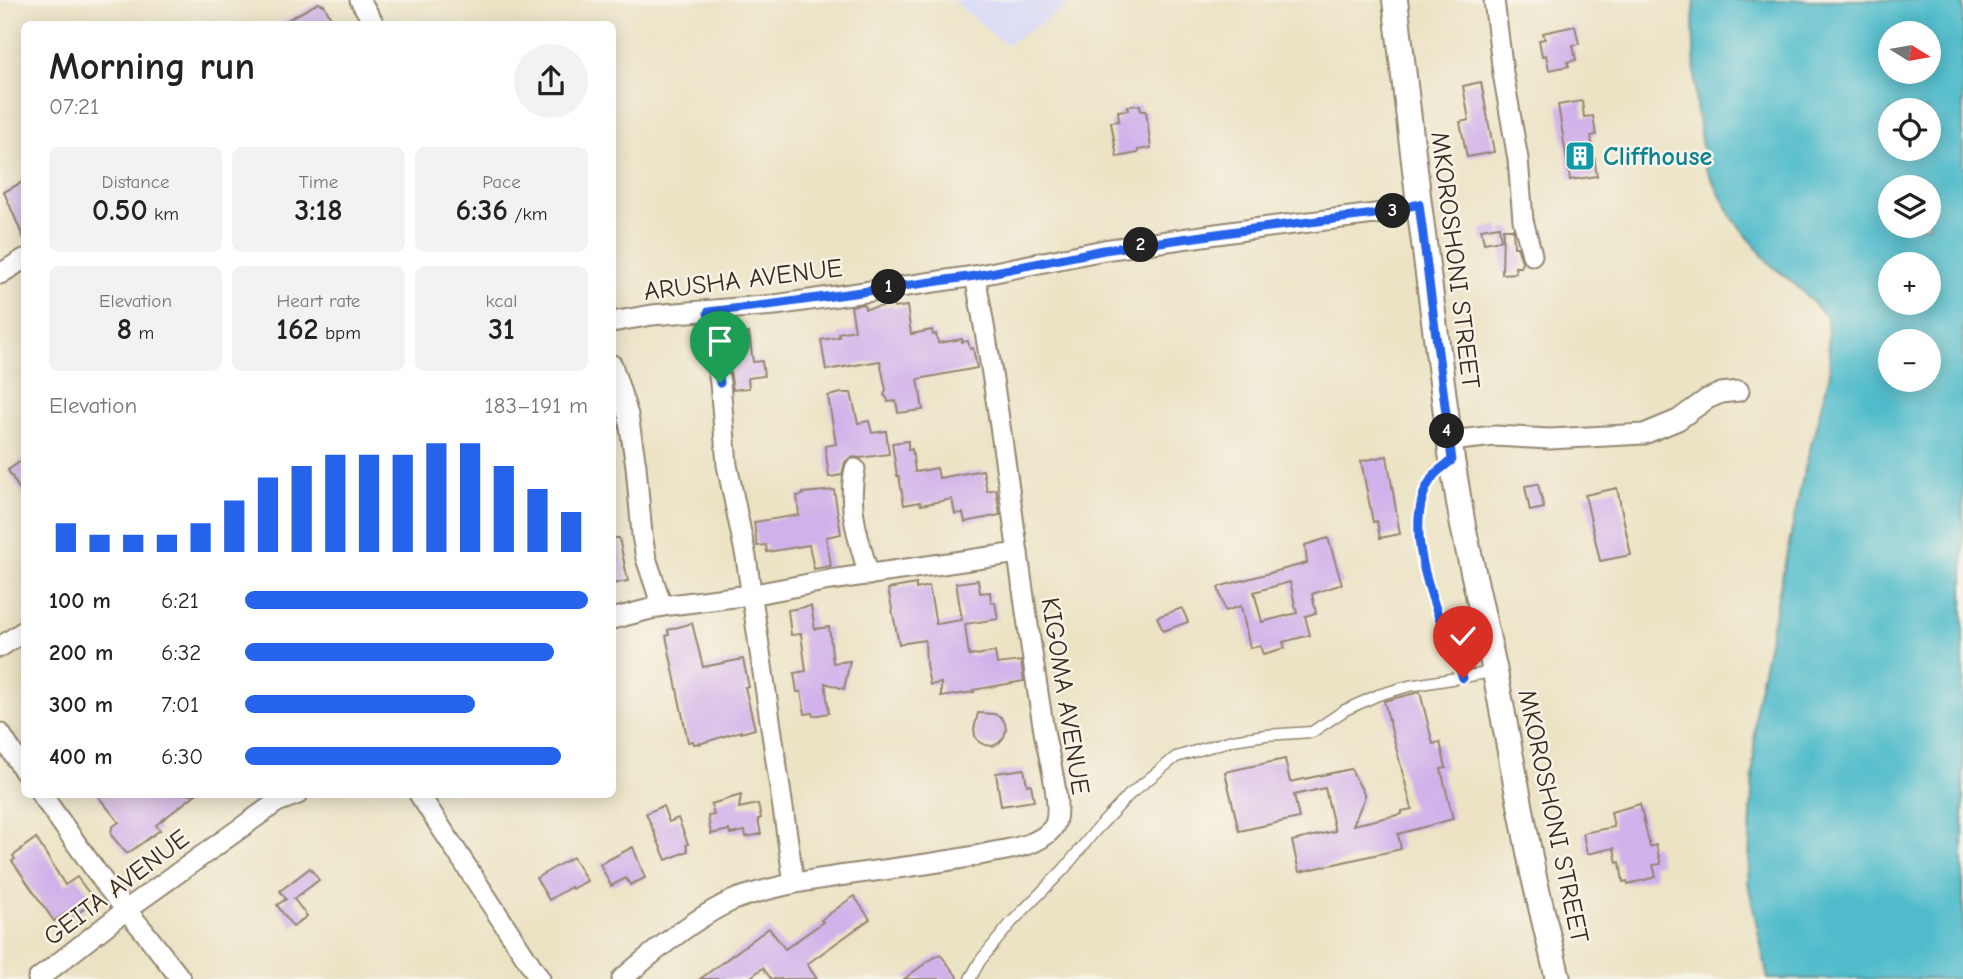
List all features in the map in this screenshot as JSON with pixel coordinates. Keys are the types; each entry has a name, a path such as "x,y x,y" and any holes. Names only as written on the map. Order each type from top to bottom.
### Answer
{"street":[{"path":"360,0 372,21"},
{"name":"MKOROSHONI STREET","path":"1395,0 1450,450 1533,873 1558,979"},
{"path":"1494,0 1518,159 1523,220 1532,255"},
{"name":"ARUSHA AVENUE","path":"616,321 652,315 775,304 975,276 1104,250 1383,213 1419,204"},
{"path":"0,274 21,261"},
{"name":"KIGOMA AVENUE","path":"622,979 711,912 739,898 794,883 927,865 1018,847 1042,838 1055,826 1058,818 1053,772 1044,734 1008,472 988,340 975,276"},
{"path":"708,312 720,383 727,466 746,557 794,883"},
{"path":"616,378 628,415 644,547 662,606"},
{"path":"1450,450 1495,436 1550,439 1644,434 1678,420 1707,399 1721,393 1739,391"},
{"path":"855,468 851,488 852,503 869,575"},
{"path":"616,618 662,606 1018,553"},
{"path":"0,647 21,633"},
{"path":"0,733 21,766"},
{"path":"44,798 126,910 181,979"},
{"name":"GEITA AVENUE","path":"38,979 126,910 277,802 288,798"},
{"path":"422,798 540,979"}],"lane":[{"path":"970,979 1011,923 1095,831 1130,794 1177,757 1232,740 1266,734 1312,732 1345,710 1378,695 1445,679 1481,674 1494,667"}],"path":[{"path":"1450,450 1428,487 1418,524 1420,548 1434,606 1463,678"}],"shaded area":[{"path":"952,0 1078,0 1006,45"}],"water":[{"path":"1695,0 1963,0 1963,979 1768,979 1748,883 1756,704 1803,476 1830,373 1827,317 1799,288 1769,263 1734,220 1705,167 1696,105 1693,21"}],"building":[{"path":"318,3 324,5 332,20 330,21 285,21"},
{"path":"1575,26 1579,44 1573,45 1576,60 1567,62 1569,66 1549,70 1546,55 1542,56 1539,40 1545,39 1543,33"},
{"path":"1481,82 1494,152 1467,157 1460,122 1469,120 1463,86"},
{"name":"Cliffhouse","path":"1582,101 1584,117 1593,116 1596,135 1591,136 1597,176 1570,180 1558,105"},
{"path":"1140,105 1141,111 1146,111 1151,148 1117,157 1111,122 1119,121 1118,111 1128,110 1128,106"},
{"path":"21,183 21,232 4,192"},
{"path":"1499,226 1501,240 1484,243 1481,229"},
{"path":"1503,229 1513,229 1514,247 1517,247 1522,261 1521,267 1515,267 1516,273 1502,274"},
{"path":"864,304 865,309 907,306 911,334 932,330 938,343 962,339 962,342 968,341 970,349 973,348 977,368 918,379 923,410 898,413 896,401 888,402 884,395 886,390 880,361 826,370 821,340 839,337 838,333 855,330 851,306"},
{"path":"749,333 753,362 762,361 764,376 748,378 749,388 733,390 725,337"},
{"path":"851,393 858,423 869,421 872,433 886,431 889,454 851,457 845,462 842,475 829,477 825,446 836,444 828,396"},
{"path":"908,441 908,450 912,449 915,472 937,468 939,478 983,470 987,491 996,489 1000,515 965,522 963,513 955,514 952,499 921,505 920,502 904,505 892,443"},
{"path":"1387,456 1400,534 1380,538 1377,521 1373,522 1361,461"},
{"path":"21,461 21,492 8,470"},
{"path":"1538,484 1544,508 1530,511 1525,486"},
{"path":"1617,488 1631,555 1600,561 1585,495"},
{"path":"834,490 841,534 826,537 831,566 814,569 809,545 767,552 766,545 757,546 754,522 799,515 797,496"},
{"path":"616,538 619,538 628,581 616,583"},
{"path":"1328,538 1342,584 1312,594 1316,613 1305,616 1310,635 1283,642 1285,648 1263,654 1260,646 1250,648 1241,606 1225,611 1218,587 1307,563 1305,545","holes":["1290,582 1297,613 1262,622 1254,592"]},
{"path":"978,580 980,593 990,592 998,619 965,624 969,656 995,652 997,664 1021,661 1024,681 941,697 941,683 930,685 925,640 899,644 888,589 916,584 916,589 929,586 936,624 962,620 956,583"},
{"path":"811,606 815,629 829,627 833,663 850,661 844,689 825,683 829,713 813,716 813,713 805,714 801,692 797,692 794,673 806,671 801,634 791,635 788,610"},
{"path":"1182,608 1188,622 1163,631 1157,617"},
{"path":"692,623 703,667 743,659 749,687 745,687 755,729 699,744 688,742 666,636 669,635 668,630"},
{"path":"1420,692 1433,744 1440,742 1446,768 1441,769 1453,819 1398,834 1401,849 1299,872 1292,841 1335,831 1325,788 1294,795 1299,818 1239,831 1225,772 1285,759 1290,782 1351,769 1364,794 1353,825 1402,814 1402,811 1412,809 1384,701"},
{"path":"978,713 1001,717 1006,730 999,743 993,746 979,742 974,729"},
{"path":"1024,769 1027,785 1031,784 1034,801 1001,806 996,773"},
{"path":"741,795 739,808 758,804 761,834 746,837 745,831 730,834 729,830 711,834 708,816 714,815 711,804"},
{"path":"99,798 191,798 156,825 160,830 127,854 111,835 112,827 119,822"},
{"path":"1640,804 1650,847 1656,845 1661,864 1653,865 1656,877 1628,884 1627,881 1623,882 1620,862 1617,863 1614,848 1587,854 1583,833 1614,827 1611,812"},
{"path":"663,806 669,822 678,818 688,844 688,851 666,860 646,813"},
{"path":"36,838 65,885 77,877 92,897 83,904 85,908 74,916 70,910 54,921 12,861 15,859 13,856"},
{"path":"633,847 645,878 630,885 626,878 611,886 600,864"},
{"path":"573,857 587,881 549,900 536,878"},
{"path":"310,868 319,880 294,899 307,916 293,927 277,905 286,899 280,891"},
{"path":"854,896 870,919 807,964 817,979 771,979 763,968 748,979 700,979 769,928 785,949"},
{"path":"940,954 959,979 904,979 927,962"}],"place":[{"name":"Cliffhouse","path":"1580,156"}],"route":[{"path":"720,383 708,312 975,276 1104,250 1383,213 1419,204 1452,460 1436,474 1422,502 1418,524 1420,548 1434,606 1463,678"}]}
